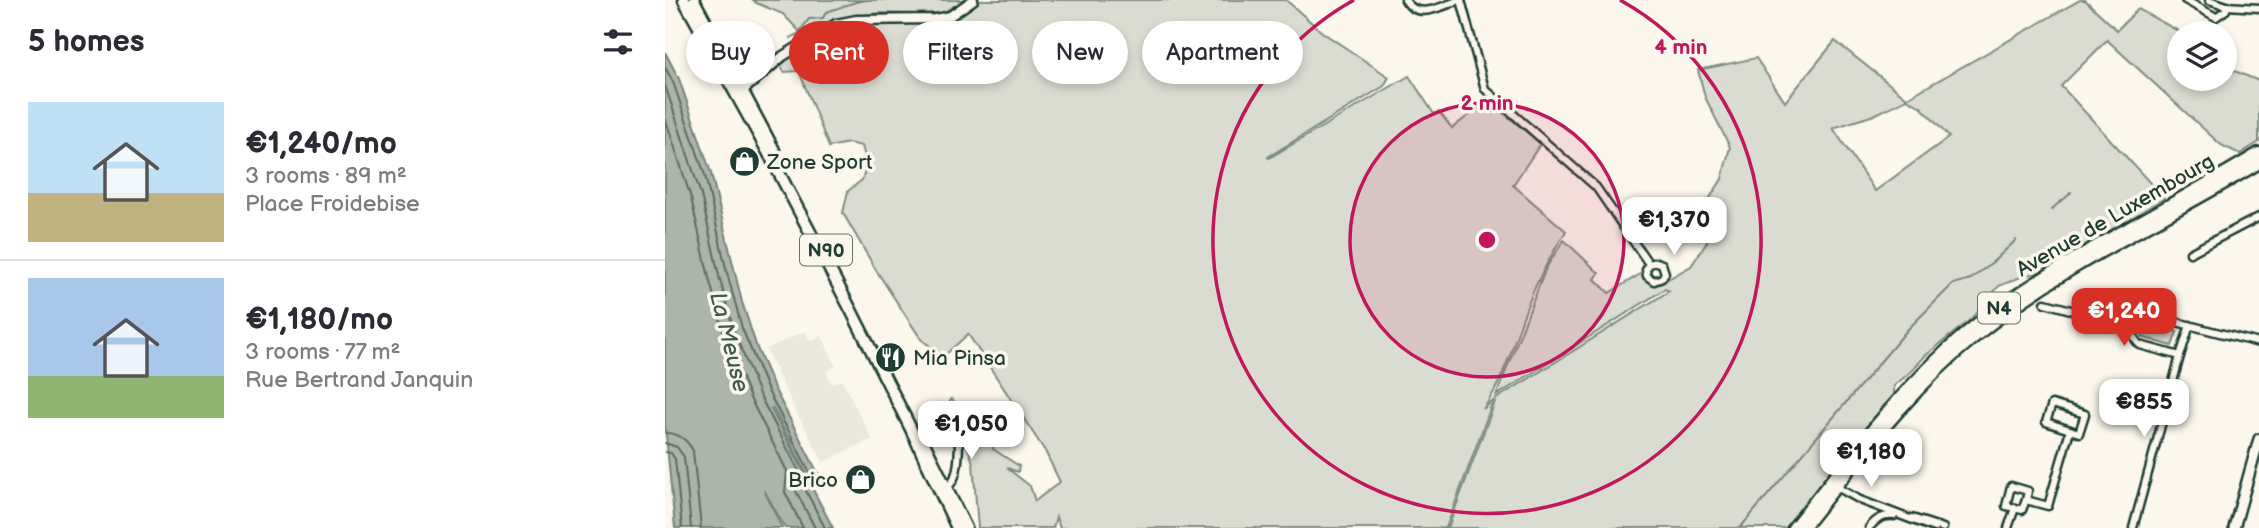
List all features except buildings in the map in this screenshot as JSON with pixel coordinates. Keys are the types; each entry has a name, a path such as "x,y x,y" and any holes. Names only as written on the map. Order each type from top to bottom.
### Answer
{"main road":[{"name":"N90","path":"683,0 740,94"},
{"name":"N90","path":"694,0 941,486 957,528"},
{"name":"Avenue de Luxembourg","path":"1803,528 1899,397 1937,358 1980,322 2025,289 2259,153"},
{"name":"Avenue de Luxembourg","path":"1793,528 1905,403 1985,328 2079,266 2259,163"},
{"path":"2234,528 2259,439"},
{"name":"N90","path":"941,486 954,502 968,528"}],"street":[{"path":"740,94 783,56 836,24 856,20 935,19 950,16 973,0"},
{"path":"1405,0 1413,10 1422,13 1461,0 1485,89 1596,187 1649,264"},
{"path":"2185,0 2216,17 2226,10 2227,6"},
{"path":"2209,0 2227,6 2259,8"},
{"path":"2190,253 2259,218"},
{"path":"2045,303 2134,327"},
{"path":"2180,356 2137,343 2133,334 2137,317 2142,314 2259,343"},
{"path":"2133,528 2190,325"},
{"path":"2052,404 2085,414 2079,433 2070,430 2046,422 2052,404"},
{"path":"941,486 951,486 957,476 959,414"},
{"path":"2026,500 2048,506 2070,430"},
{"path":"1833,485 1934,528"},
{"path":"2011,486 2028,491 2022,510 2015,508 2006,506 2011,486"},
{"path":"2008,528 2015,508"},
{"path":"1869,528 1885,515 1919,519 1943,528"}],"shaded area":[{"path":"753,0 966,0 938,15 880,13 831,21 790,21 783,14"},
{"path":"980,0 1286,0 1322,32 1389,77 1384,86 1269,158 1409,76 1434,114 1439,112 1452,128 1488,101 1541,143 1513,185 1566,231 1536,285 1503,372 1483,409 1493,401 1446,528 1060,528 1056,517 1053,528 978,528 973,463 964,435 945,415 951,399 992,430 993,449 1019,466 1018,472 1007,468 1030,486 1035,501 1060,482 1045,451 968,334 943,357 921,339 876,270 843,213 848,191 862,180 867,164 862,146 848,143 829,147 804,84 889,84 889,23 903,22 903,84 1018,84 1018,21 933,21 966,11"},
{"path":"2080,0 2085,0 2117,30 2138,9 2167,25 2167,91 2237,91 2237,72 2259,81 2259,142 2240,154 2221,145 2107,40 2061,86 2164,198 2062,262 2052,260 2044,271 1999,286 1971,319 1924,357 1894,386 1894,397 1866,427 1787,528 1448,528 1496,399 1669,291 1665,289 1496,396 1546,268 1564,240 1599,273 1595,279 1609,293 1642,273 1650,283 1659,284 1691,266 1707,242 1706,204 1722,179 1730,147 1705,97 1698,70 1756,58 1785,102 1835,41 1907,98","holes":["1907,99 1921,107 1949,137 1875,191 1833,128 1874,115"]},
{"path":"789,56 789,72 784,72 779,62"},
{"path":"2147,322 2177,332 2172,346 2142,337"},
{"path":"805,331 810,341 822,336 836,366 826,371 832,384 842,380 872,439 823,462 766,349"}],"water":[{"name":"La Meuse","path":"665,52 679,79 711,173 742,302 757,348 774,388 821,479 812,484 773,408 771,409 833,528 785,528 764,490 782,528 675,528 665,425"}],"waterway":[{"path":"808,21 823,18 826,12 868,0"},
{"path":"2052,210 2071,192"},
{"path":"1740,528 1908,329 1953,284 1971,279 2016,240"}],"place":[{"name":"Zone Sport","path":"744,162"},
{"name":"Mia Pinsa","path":"890,358"},
{"name":"Brico","path":"861,480"}]}
